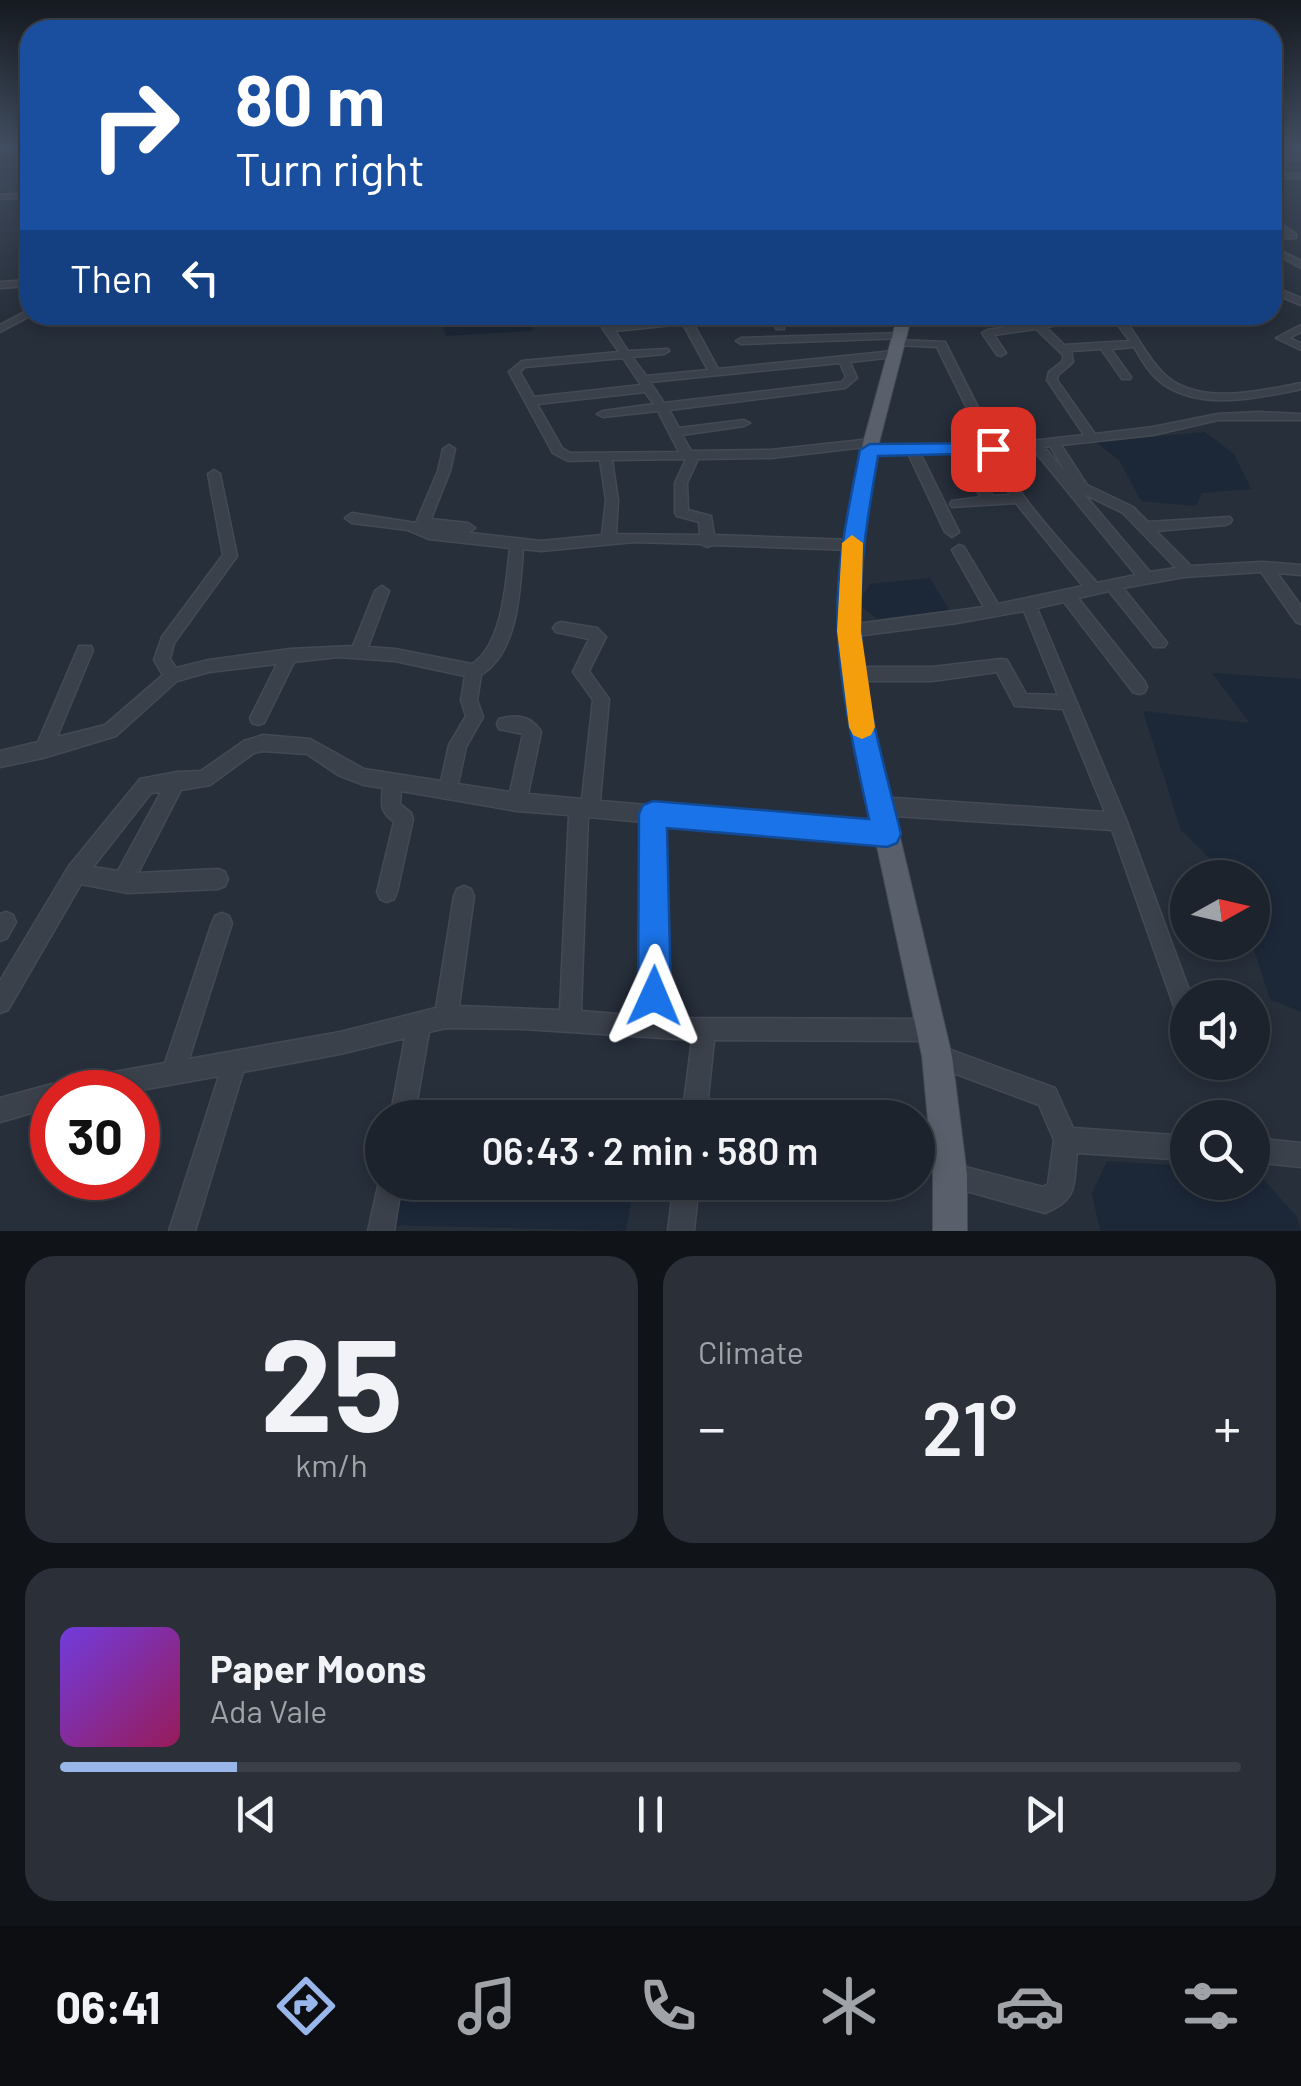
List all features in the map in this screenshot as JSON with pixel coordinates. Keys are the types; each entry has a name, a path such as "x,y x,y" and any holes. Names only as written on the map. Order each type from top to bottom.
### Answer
{"main road":[{"path":"900,337 870,447 852,546 849,631 853,674 880,806 937,1056 950,1175 950,1231"}],"street":[{"path":"607,325 690,454"},
{"path":"608,329 672,325"},
{"path":"636,336 684,325"},
{"path":"689,325 714,371"},
{"path":"1001,353 987,332 1024,325"},
{"path":"1037,325 1064,348 1068,362 1053,374 1052,380 1091,436"},
{"path":"1123,325 1168,383 1192,392 1236,396 1301,386"},
{"path":"1301,328 1282,338 1301,347"},
{"path":"530,401 714,371 843,358 900,337"},
{"path":"742,341 900,337 941,344 996,462 1018,498 1092,587"},
{"path":"1064,348 1139,344"},
{"path":"1104,346 1126,377"},
{"path":"664,351 517,366 514,372 562,454 576,459 870,447 913,451 993,449 1153,431 1218,417 1301,417"},
{"path":"602,414 786,389 845,385 852,378 843,358"},
{"path":"1236,396 1264,416"},
{"path":"676,432 744,423"},
{"path":"1053,442 1082,488 1128,510 1189,572"},
{"path":"1035,444 1147,578"},
{"path":"422,527 446,474 449,450"},
{"path":"913,451 952,532"},
{"path":"956,451 990,501"},
{"path":"690,454 680,483 682,513 706,519 707,542"},
{"path":"606,458 612,500 609,538"},
{"path":"172,676 162,660 167,641 230,556 214,474"},
{"path":"957,504 1018,498"},
{"path":"352,518 541,546 609,538 852,546"},
{"path":"1146,527 1225,520"},
{"path":"422,527 468,528"},
{"path":"0,759 110,731 172,676 224,664 290,655 358,652 474,671 491,660 503,628 517,544"},
{"path":"959,550 994,611"},
{"path":"1266,568 1301,618"},
{"path":"849,631 994,611 1092,587 1189,572 1301,570"},
{"path":"1111,584 1159,643"},
{"path":"358,652 382,590"},
{"path":"1066,594 1139,688"},
{"path":"1028,604 1118,822 1175,980"},
{"path":"560,628 592,632 598,638 581,672 600,694 601,703 585,808 570,1020"},
{"path":"43,750 85,650"},
{"path":"258,718 290,655"},
{"path":"853,674 932,674 1001,664 1021,701 1069,702"},
{"path":"448,790 458,745 475,718 469,700 474,671"},
{"path":"505,724 526,726 532,732 516,802"},
{"path":"0,1002 76,874 146,784 213,775 250,746 263,743 310,747 352,774 516,802 887,834"},
{"path":"123,882 178,780"},
{"path":"386,892 404,818 390,808 393,781"},
{"path":"880,806 1118,822"},
{"path":"653,814 653,1028"},
{"path":"76,874 123,882 218,879"},
{"path":"446,1017 464,896"},
{"path":"174,1070 222,923"},
{"path":"160,1073 235,1062 446,1017 570,1020 704,1030 931,1030"},
{"path":"405,1100 418,1024"},
{"path":"696,1100 704,1030"},
{"path":"937,1056 1047,1096 1066,1140 1060,1191 1054,1198 1044,1200 950,1175"},
{"path":"182,1231 235,1062"},
{"path":"0,1110 30,1102"},
{"path":"1066,1140 1170,1147"},
{"path":"1270,1152 1301,1155"},
{"path":"382,1231 387,1200"},
{"path":"681,1231 685,1200"}],"water":[{"path":"443,325 534,325 532,331 446,336"},
{"path":"1205,432 1234,454 1251,489 1202,493 1196,506 1141,501 1119,460 1096,442"},
{"path":"930,578 949,610 877,619 858,604 870,584"},
{"path":"1212,673 1301,679 1301,1012 1270,999 1270,980 1264,980 1257,960 1270,960 1270,860 1212,860 1181,830 1143,711 1250,723"},
{"path":"1107,1161 1170,1165 1170,1200 1270,1200 1270,1187 1297,1217 1301,1231 1100,1231 1092,1193"},
{"path":"392,1200 631,1200 626,1231 385,1225"}],"slow traffic":[{"path":"852,543 849,631 862,727"}],"route":[{"path":"654,996 653,814 887,834 856,698 849,631 852,546 870,450 993,449"}]}
